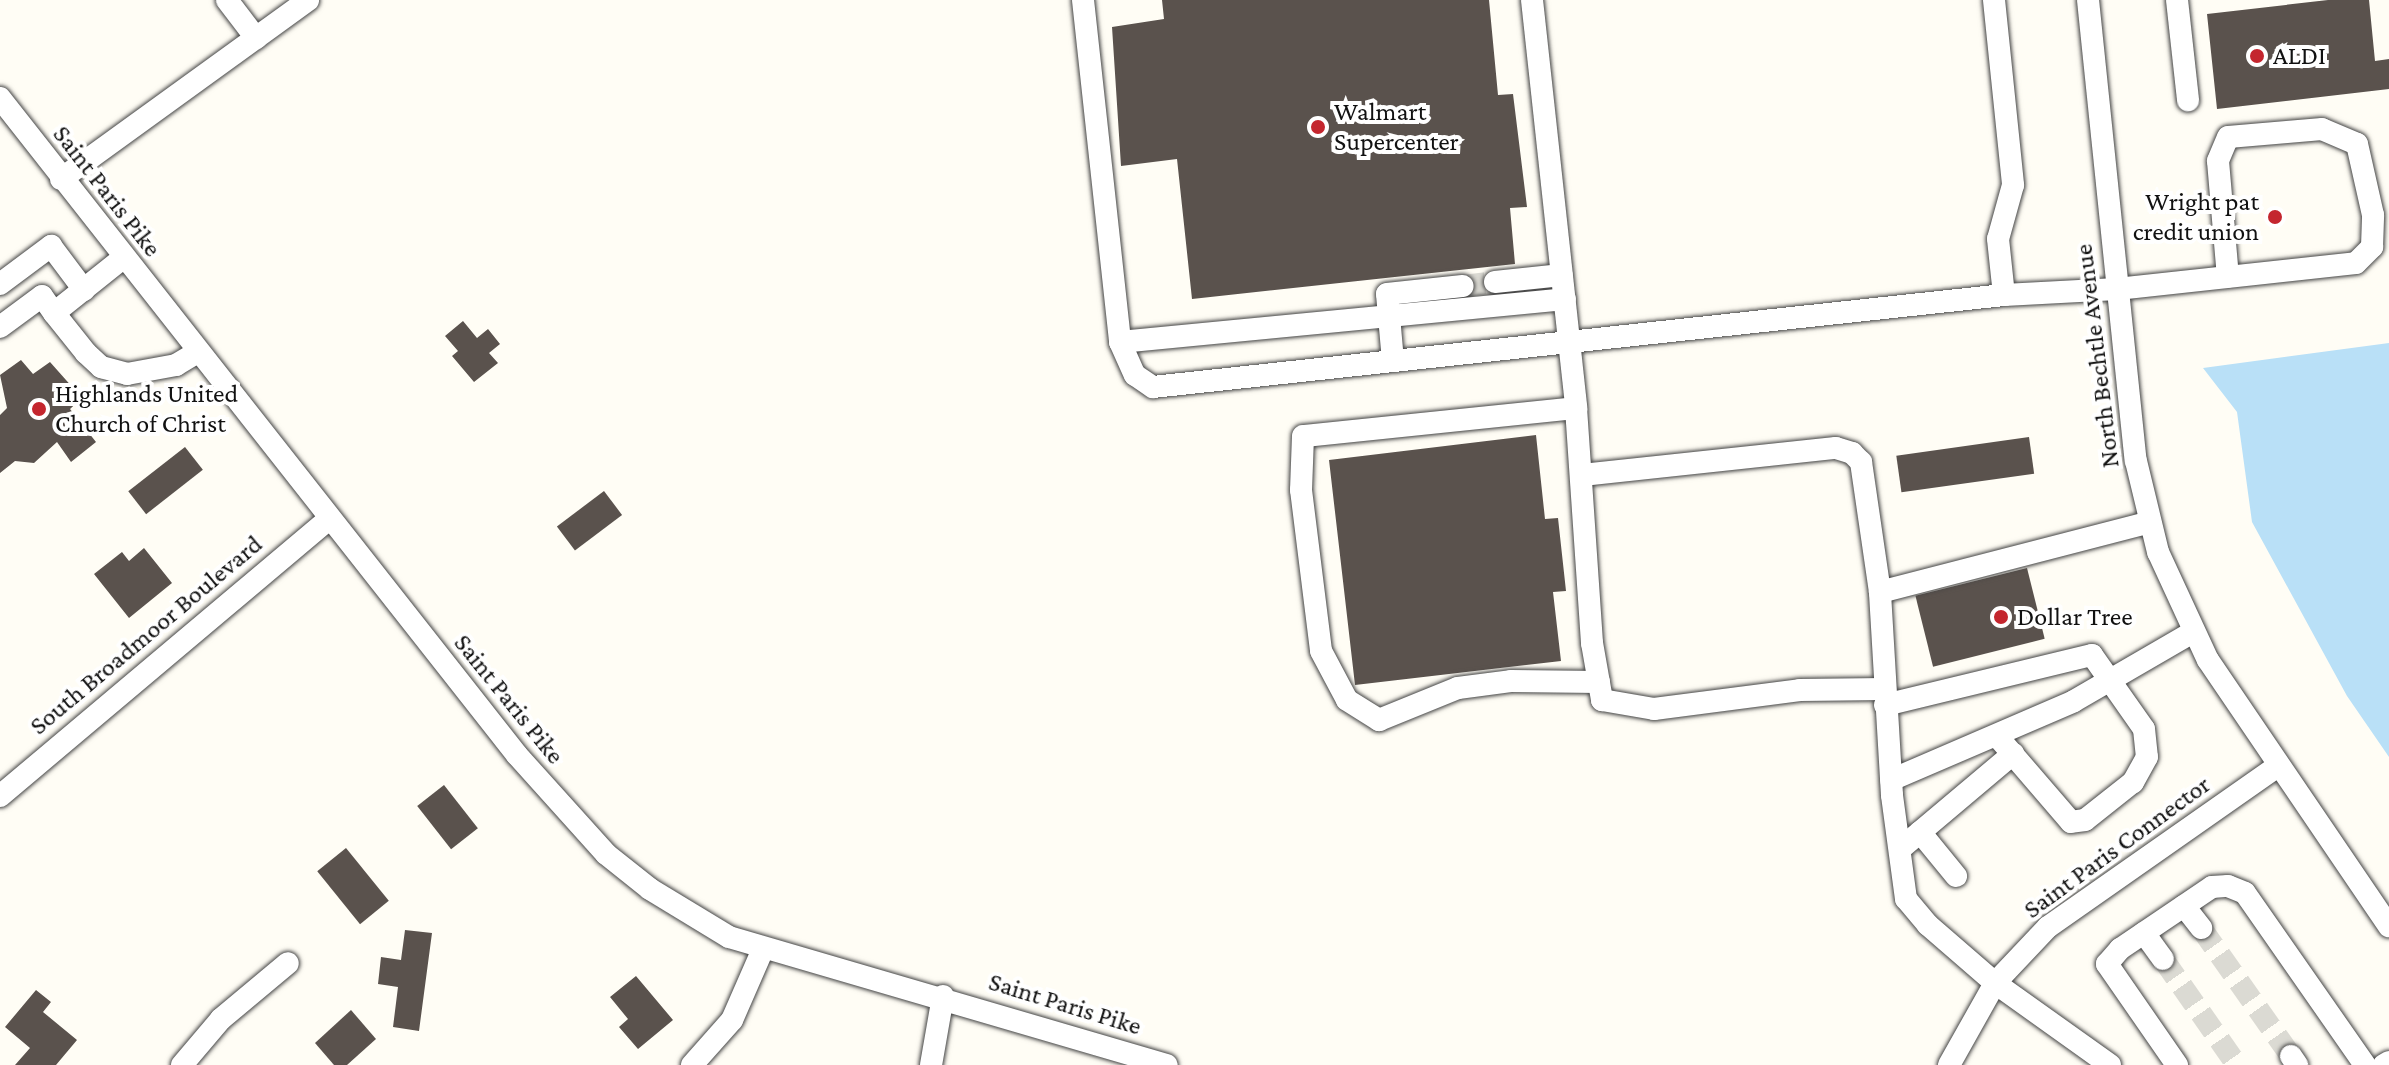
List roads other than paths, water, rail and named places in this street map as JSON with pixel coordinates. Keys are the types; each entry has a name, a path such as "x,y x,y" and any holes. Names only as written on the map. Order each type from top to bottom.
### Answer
{"street":[{"path":"227,0 256,38"},
{"path":"61,179 308,0"},
{"path":"1083,0 1120,342 1135,375 1153,387 2004,295 2117,289 2228,277 2364,258 2372,247 2373,215 2357,144 2322,129 2228,137 2218,161 2228,277"},
{"path":"1532,0 1570,343 1602,700 1654,709 1800,690 1885,697 2092,655 2144,729 2147,757 2133,782 2085,820 2071,822 2006,746"},
{"path":"1994,0 2013,185 1998,239 2004,295"},
{"name":"North Bechtle Avenue","path":"2088,0 2136,461 2150,522 2193,632 2278,766 2389,926"},
{"path":"2177,0 2188,100"},
{"name":"Saint Paris Pike","path":"0,98 517,755 606,854 691,917 763,949 943,996 1167,1065"},
{"path":"0,284 51,246 84,290"},
{"path":"54,313 123,258"},
{"path":"1495,282 1562,275"},
{"path":"1393,361 1387,294 1463,286"},
{"path":"0,327 42,296 86,353 110,371 159,370 198,352"},
{"path":"1120,342 1565,299"},
{"path":"1576,408 1303,436 1301,490 1321,651 1347,700 1379,720 1458,688 1511,681 1599,682"},
{"path":"1582,475 1836,448 1852,453 1861,462 1880,592 1891,780 1906,899 1928,925 1995,983 2110,1065"},
{"name":"South Broadmoor Boulevard","path":"0,796 330,518"},
{"path":"1880,592 2150,522"},
{"path":"1900,849 2006,746 2193,632"},
{"path":"1891,780 2006,746"},
{"name":"Saint Paris Connector","path":"1949,1065 1995,983 2048,927 2278,766"},
{"path":"1920,832 1956,876"},
{"path":"2177,1065 2107,964 2144,933 2212,887 2245,893 2365,1065"},
{"path":"2184,906 2201,928"},
{"path":"2144,933 2163,959"},
{"path":"692,1065 732,1020 763,949"},
{"path":"182,1065 221,1019 288,963"},
{"path":"931,1065 943,996"},
{"path":"2384,1065 2389,1062"}],"water":[{"path":"2389,343 2389,757 2347,696 2252,522 2237,412 2203,368"}],"tunnel":[{"path":"1463,286 1495,282"},
{"path":"2201,928 2291,1056"},
{"path":"2163,959 2237,1065"}],"place":[{"name":"ALDI","path":"2257,56"},
{"name":"Walmart Supercenter","path":"1318,127"},
{"name":"Wright pat credit union","path":"2275,217"},
{"name":"Highlands United Church of Christ","path":"39,409"},
{"name":"Dollar Tree","path":"2001,617"}]}
